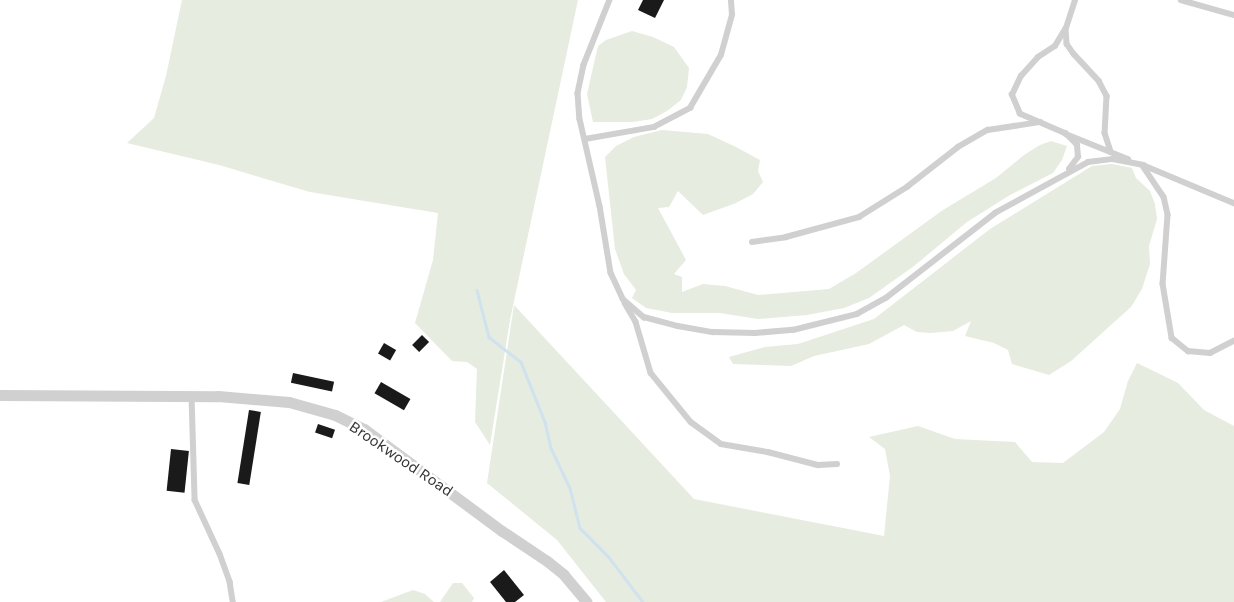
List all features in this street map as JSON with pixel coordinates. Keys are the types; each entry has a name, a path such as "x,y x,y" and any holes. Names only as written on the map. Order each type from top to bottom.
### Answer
{"street":[{"name":"Brookwood Road","path":"0,395 192,396 289,402 335,415 364,430 546,561 564,575 587,602"}],"lane":[{"path":"610,0 584,65 578,93 611,272 636,322 651,373 691,422 721,444 768,452 818,465 837,464"},
{"path":"585,139 654,127 690,108 721,55 732,16 731,0"},
{"path":"1075,0 1066,28 1055,46 1038,57 1021,76 1012,95 1020,114 1234,203"},
{"path":"1181,0 1234,15"},
{"path":"1066,28 1068,44 1074,54 1099,81 1106,96 1105,133 1111,152"},
{"path":"752,242 786,237 859,218 907,187 958,147 988,130 1040,122"},
{"path":"1066,134 1078,144 1078,157 1068,171"},
{"path":"623,299 644,317 678,326 714,332 755,333 793,330 827,323 857,314 886,298 995,213 1068,171 1088,162 1113,159 1143,165 1160,190 1168,215 1163,284 1172,338 1188,351 1210,353 1234,341"},
{"path":"192,396 194,500 220,554 230,582 233,602"}],"shaded area":[{"path":"182,0 578,0 510,320 490,445 475,422 477,369 467,362 452,361 415,323 433,260 438,213 310,192 219,165 127,143 154,118 166,76"},
{"path":"632,31 653,37 674,47 689,68 687,87 681,100 667,111 652,119 633,122 593,122 587,94 598,46 606,40"},
{"path":"662,130 708,134 736,147 760,160 758,171 763,182 753,194 736,203 703,215 678,191 669,207 658,208 686,260 674,274 682,277 682,292 703,284 725,286 758,295 829,289 856,273 943,210 996,178 1024,155 1040,145 1051,141 1067,146 1062,160 1053,173 1010,195 967,222 914,266 869,298 844,308 807,315 758,319 720,313 672,313 646,308 632,298 636,290 624,274 615,249 605,157 616,146 634,137"},
{"path":"1112,164 1132,168 1136,178 1150,191 1155,204 1157,219 1149,246 1150,264 1142,289 1131,307 1071,361 1049,375 1012,364 1008,350 994,343 965,336 971,321 953,331 930,333 917,332 904,325 869,344 814,356 791,366 733,364 729,357 765,347 798,344 874,319 990,229 1092,166"},
{"path":"514,305 694,499 884,536 890,476 885,449 869,437 918,426 955,439 1015,442 1032,462 1063,463 1104,432 1120,409 1128,381 1137,363 1178,383 1204,410 1234,426 1234,602 606,602 557,540 487,483"},
{"path":"453,583 462,583 474,598 472,602 440,602"},
{"path":"413,590 425,594 434,602 381,602"}],"building":[{"path":"643,0 664,0 655,18 638,10"},
{"path":"422,335 429,342 419,352 412,345"},
{"path":"384,343 396,350 390,360 378,353"},
{"path":"293,373 334,382 332,392 291,383"},
{"path":"381,382 410,399 404,410 374,393"},
{"path":"249,410 261,412 249,485 237,483"},
{"path":"318,424 335,430 332,438 315,433"},
{"path":"171,449 189,451 185,493 167,491"},
{"path":"504,570 524,595 515,602 506,602 490,582"}],"waterway":[{"path":"477,290 489,337 521,362 545,422 551,448 570,488 580,528 608,556 643,602"}]}
